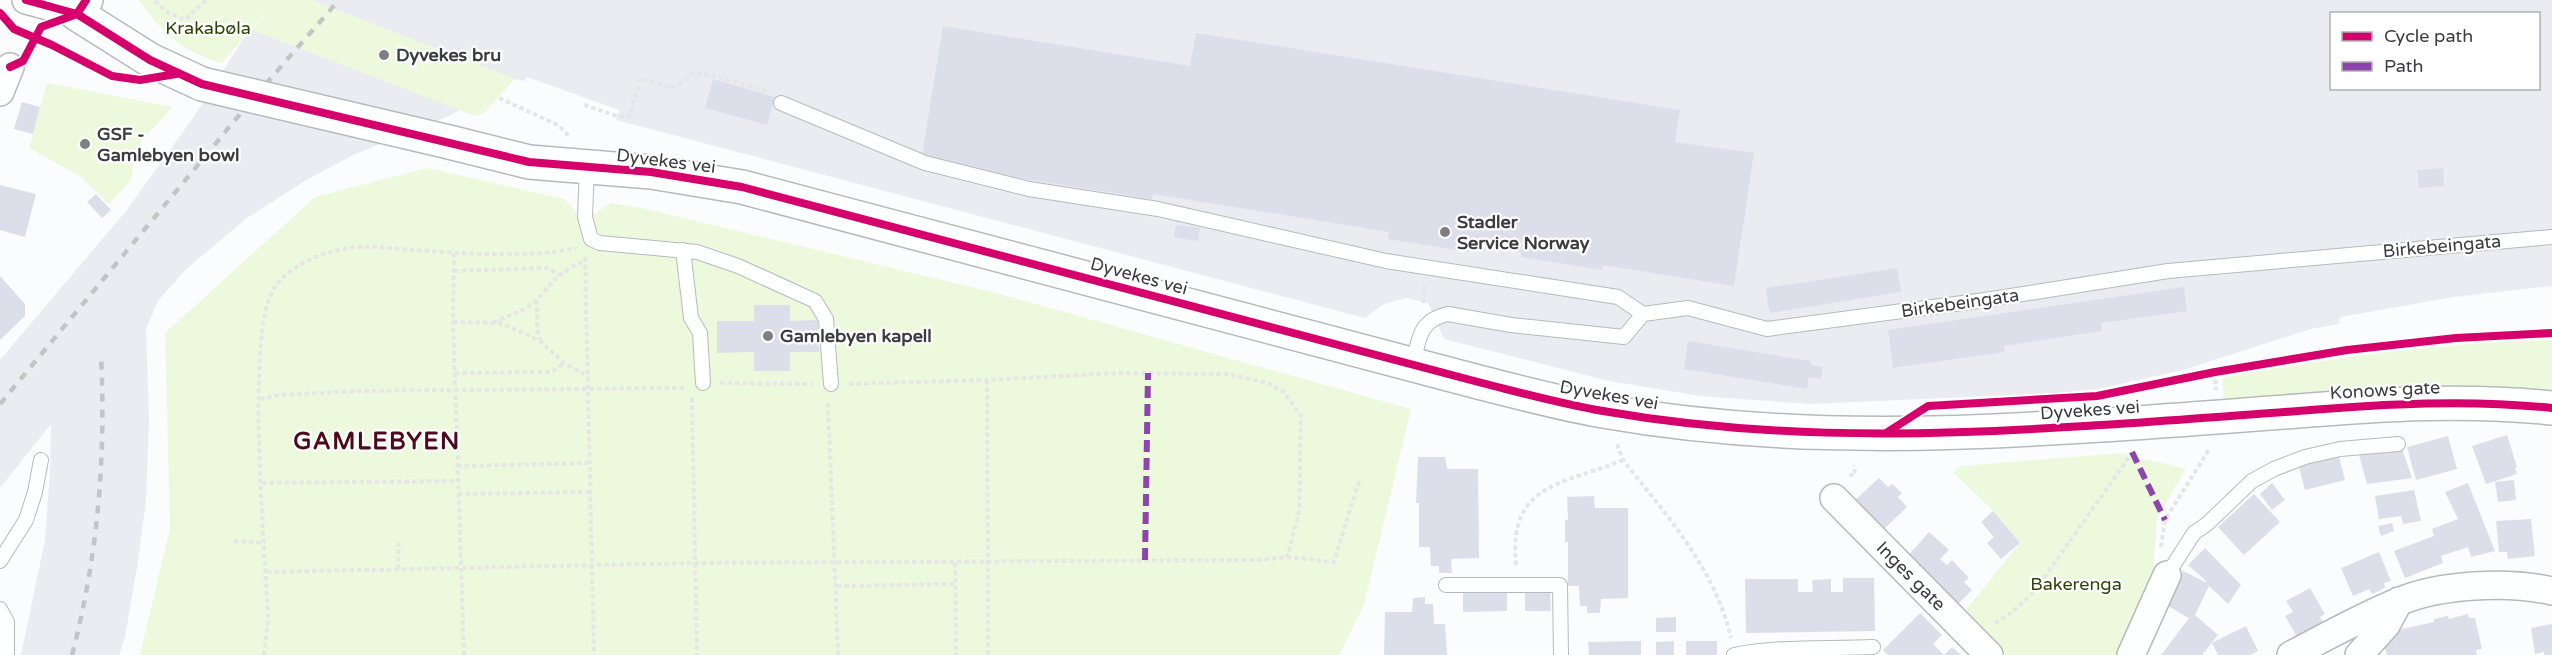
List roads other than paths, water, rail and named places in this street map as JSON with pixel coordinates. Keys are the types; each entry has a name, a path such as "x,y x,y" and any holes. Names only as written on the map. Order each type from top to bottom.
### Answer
{"street":[{"path":"26,0 82,7"},
{"name":"Dyvekes vei","path":"82,7 167,70 202,84 529,162 651,172 742,187 1581,407 1661,420 1761,430 1864,433 2215,428"},
{"path":"0,92 10,67"},
{"name":"Konows gate","path":"2215,428 2439,402 2487,402 2552,408"},
{"name":"Inges gate","path":"1834,498 1980,646"},
{"path":"2131,655 2167,575"},
{"path":"2291,655 2400,601 2456,589 2496,585 2552,591"},
{"path":"2358,655 2386,625 2400,601"}],"lane":[{"path":"781,103 925,163 1029,189 1158,209 1386,261 1618,297 1642,314 1624,337 1511,325 1457,315 1438,316 1425,326 1413,364"},
{"path":"587,166 585,217 588,243 697,252 738,266 815,301 826,319 830,390"},
{"name":"Birkebeingata","path":"1642,314 1688,308 1767,329 1985,300 2168,271 2552,237"},
{"path":"683,250 691,318 699,333 703,383"},
{"path":"2167,575 2194,533 2207,524 2252,481 2266,473 2305,457 2340,449 2398,444"},
{"path":"0,561 26,520 35,492 40,460"},
{"path":"1446,585 1560,585 1562,655"},
{"path":"0,609 8,622 7,655"},
{"path":"1734,655 1769,649 1873,647"}],"railway":[{"path":"0,404 250,102 339,0"},
{"path":"72,655 88,581 98,506 102,431 101,355"}],"place":[{"name":"Dyvekes bru","path":"384,55"},
{"name":"GSF - Gamlebyen bowl","path":"85,144"},
{"name":"Stadler Service Norway","path":"1445,232"},
{"name":"Gamlebyen kapell","path":"768,336"}],"district":[{"name":"GAMLEBYEN","path":"377,441"}],"park label":[{"name":"Krakabøla","path":"208,28"},
{"name":"Bakerenga","path":"2076,584"}]}
